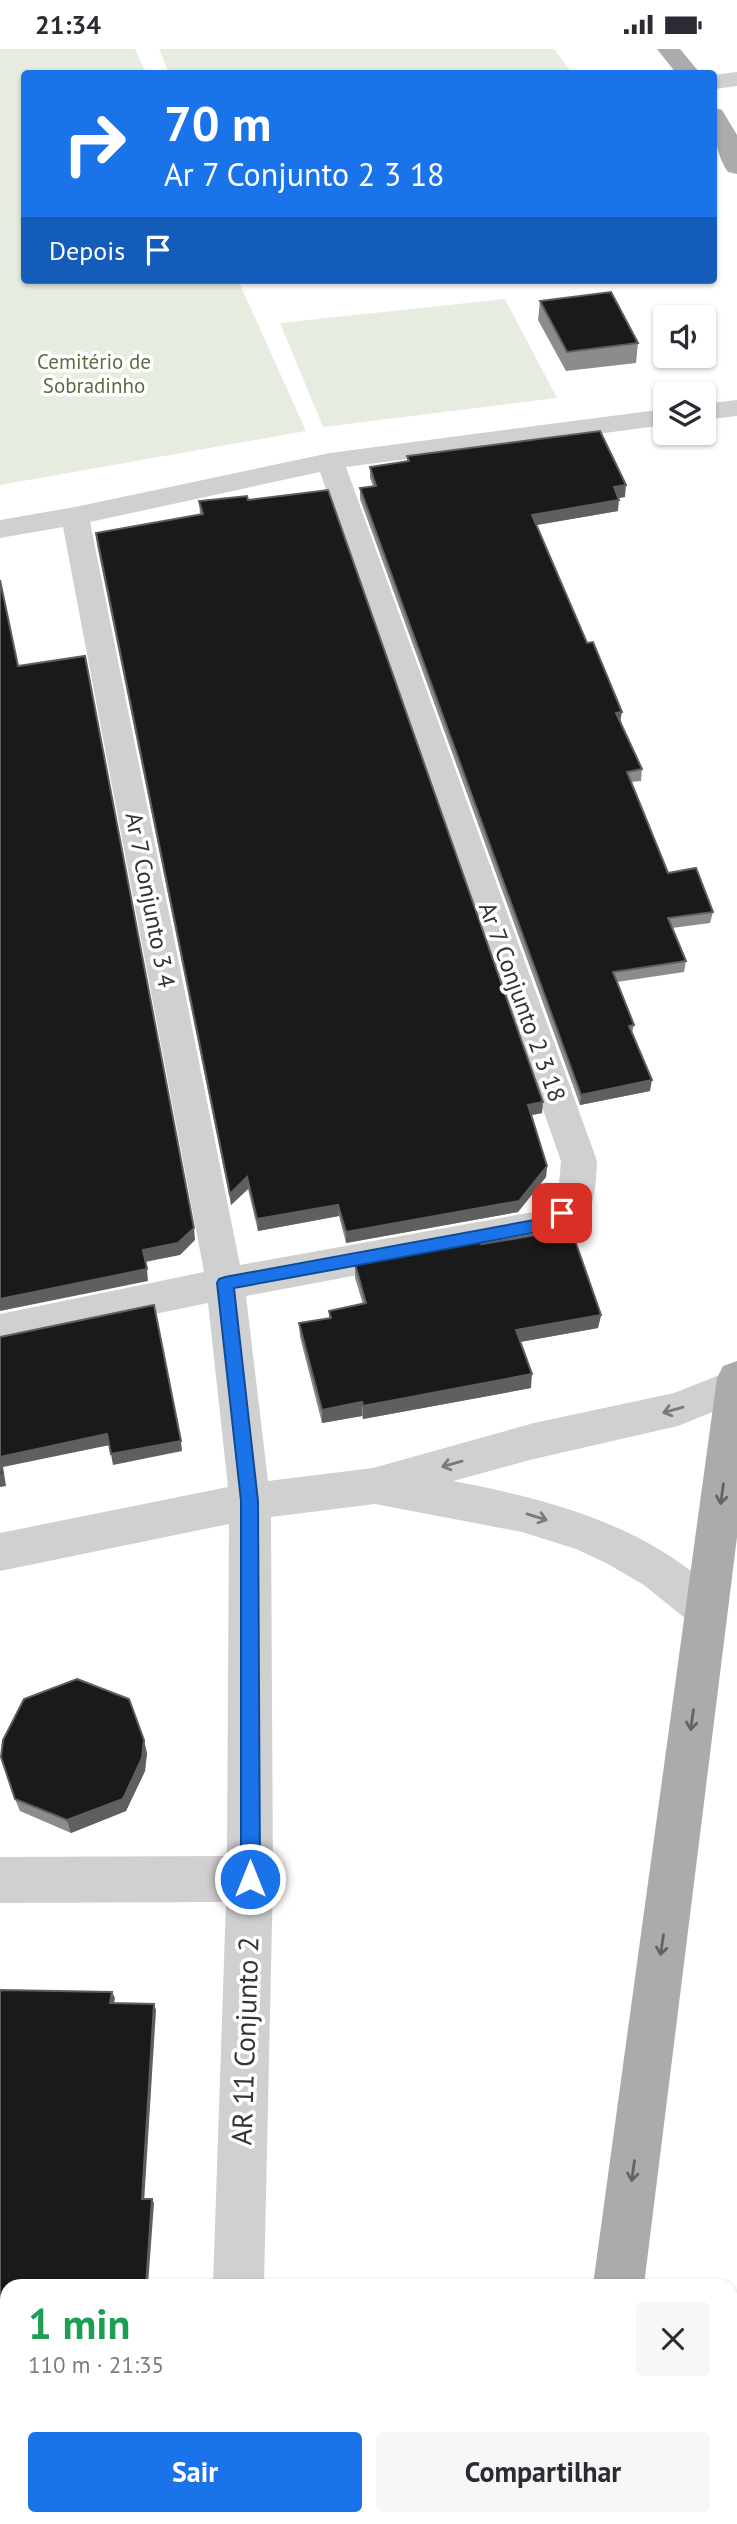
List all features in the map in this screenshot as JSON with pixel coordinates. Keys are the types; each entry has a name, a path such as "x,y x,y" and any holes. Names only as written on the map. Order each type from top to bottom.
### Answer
{"main road":[{"path":"668,49 686,70"},
{"path":"717,120 727,138 737,167"},
{"path":"619,2279 737,1378"}],"street":[{"path":"717,82 737,79"},
{"path":"716,411 737,408"},
{"path":"0,529 75,516 330,461 653,419"},
{"name":"Ar 7 Conjunto 2 3 18","path":"0,1330 225,1283 549,1224 576,1202 579,1161 330,461"},
{"name":"Ar 7 Conjunto 3 4","path":"75,516 225,1283 250,1501"},
{"path":"0,1552 250,1501 373,1486 534,1441 678,1409 736,1385"},
{"path":"373,1486 530,1514 578,1530 652,1567 707,1610"},
{"name":"AR 11 Conjunto 2","path":"239,2279 250,1879 250,1501"},
{"path":"0,1880 250,1879"}],"green space":[{"name":"Cemitério de Sobradinho","path":"0,49 135,49 145,70 21,70 21,284 240,284 306,431 0,485"},
{"path":"159,49 554,49 570,70 168,70"},
{"path":"505,299 557,398 323,427 280,323"}],"building":[{"path":"611,292 638,343 567,352 540,301"},
{"path":"600,431 626,485 614,487 619,500 532,515 587,643 593,642 622,712 616,713 642,769 627,772 668,873 696,868 713,912 668,918 686,961 613,972 634,1025 629,1026 652,1080 581,1095 360,488 376,486 370,467 409,461 407,456"},
{"path":"328,490 543,1102 528,1105 547,1166 519,1201 346,1232 338,1205 257,1219 247,1177 230,1194 96,533 203,514 199,501 247,496 248,500"},
{"path":"0,580 18,666 85,656 194,1228 178,1243 143,1250 147,1269 0,1299"},
{"path":"571,1229 601,1315 516,1330 532,1374 363,1406 362,1402 322,1410 299,1323 331,1318 329,1311 366,1303 355,1264 486,1240 482,1244"},
{"path":"154,1305 181,1441 111,1454 107,1434 0,1457 0,1337"},
{"path":"77,1679 129,1699 144,1740 142,1758 123,1799 67,1820 15,1799 1,1757 3,1740 24,1699"},
{"path":"0,1990 112,1992 110,2003 154,2004 142,2199 152,2199 146,2279 0,2279"}],"route":[{"path":"250,1879 250,1501 225,1283 549,1224 562,1213"}]}
